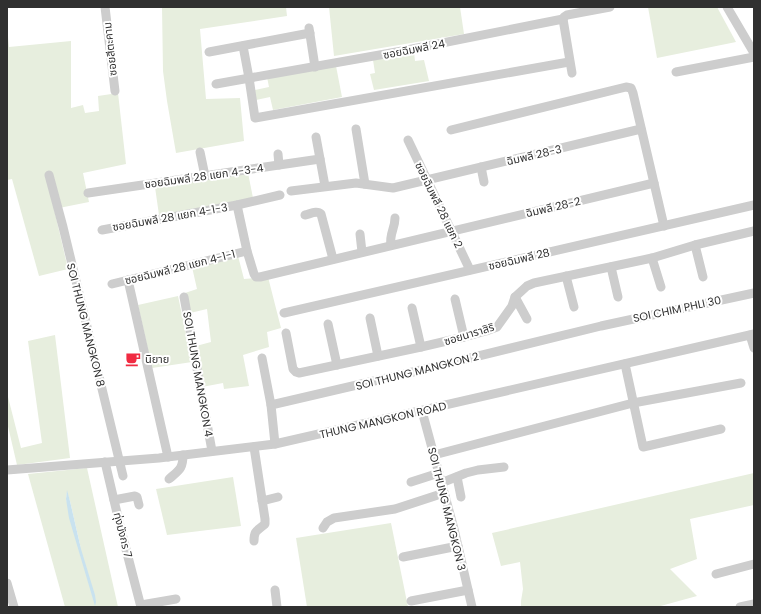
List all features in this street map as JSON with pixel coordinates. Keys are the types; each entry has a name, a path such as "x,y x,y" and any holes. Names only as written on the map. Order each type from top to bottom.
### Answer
{"street":[{"name":"ซอยสีตะคาม","path":"105,7 115,91"},
{"name":"ซอยฉิมพลี 24","path":"216,84 402,51 563,20 567,15 610,7"},
{"path":"727,7 754,53"},
{"path":"563,20 569,62 572,72"},
{"path":"209,52 309,31 315,66"},
{"path":"242,46 250,78 255,118 569,62"},
{"path":"676,72 754,57"},
{"path":"451,130 626,87 631,88 664,226"},
{"path":"356,129 365,184"},
{"name":"ฉิมพลี 28-3","path":"291,191 356,183 393,188 641,129"},
{"path":"316,138 325,186"},
{"name":"ซอยฉิมพลี 28 แยก 2","path":"408,140 470,270"},
{"path":"200,152 205,176"},
{"path":"278,154 279,165"},
{"name":"ซอยฉิมพลี 28 แยก 4-3-4","path":"88,193 320,159"},
{"path":"481,167 484,182"},
{"name":"SOI THUNG MANGKON 8","path":"49,176 63,227 123,476"},
{"name":"ฉิมพลี 28-2","path":"247,251 256,277 654,183"},
{"name":"ซอยฉิมพลี 28 แยก 4-1-3","path":"102,230 237,205 280,195"},
{"path":"237,205 247,251"},
{"name":"ซอยฉิมพลี 28","path":"284,313 754,205"},
{"path":"305,215 316,212 320,212 322,214 333,259"},
{"path":"391,245 390,240 394,228 395,218"},
{"name":"ซอยนาราสิริ","path":"286,333 293,369 299,373 421,347 464,337 497,327 512,306 515,297 527,286 534,283 652,258 695,245 754,231"},
{"path":"360,234 362,252"},
{"path":"695,245 703,277"},
{"name":"ซอยฉิมพลี 28 แยก 4-1-1","path":"112,284 247,251"},
{"path":"652,258 661,287"},
{"path":"610,267 618,297"},
{"path":"566,276 574,307"},
{"path":"128,280 168,457"},
{"name":"SOI CHIM PHLI 30","path":"601,326 754,293"},
{"name":"SOI THUNG MANGKON 4","path":"184,297 212,451"},
{"path":"515,297 527,319"},
{"path":"455,299 464,337"},
{"path":"412,308 421,347"},
{"path":"370,318 378,356"},
{"path":"328,324 337,365"},
{"name":"SOI THUNG MANGKON 2","path":"271,405 601,326"},
{"path":"752,334 754,348"},
{"name":"THUNG MANGKON ROAD","path":"7,470 168,457 275,444 752,334"},
{"path":"262,358 271,405 275,444"},
{"path":"625,364 643,447 721,429"},
{"path":"434,455 633,404 741,383"},
{"name":"SOI THUNG MANGKON 3","path":"422,411 458,546 472,607"},
{"path":"254,446 265,519 265,524 254,534 254,541"},
{"path":"170,479 180,469 183,455"},
{"name":"ทุ่งมังกร 7","path":"105,462 141,606"},
{"path":"441,483 473,471 504,467"},
{"path":"411,482 439,473"},
{"path":"457,477 461,497"},
{"path":"323,528 327,522 334,518 395,508 444,493"},
{"path":"114,500 135,496 137,497 139,505"},
{"path":"262,501 278,497"},
{"path":"403,557 458,546"},
{"path":"716,574 754,564"},
{"path":"7,583 14,607"},
{"path":"275,590 277,607"},
{"path":"411,601 468,590"},
{"path":"141,606 176,599"},
{"path":"740,607 754,604"}],"green space":[{"path":"162,7 286,7 287,16 200,29 206,99 240,98 244,141 176,153 163,71"},
{"path":"329,7 460,7 464,34 334,56"},
{"path":"648,7 717,7 736,42 657,58"},
{"path":"7,26 9,47 71,41 71,108 83,105 85,113 99,111 98,96 118,93 126,164 83,173 89,202 54,209 68,269 39,276 12,179 7,180"},
{"path":"414,52 415,61 424,60 429,81 374,90 370,74 375,73 373,60"},
{"path":"336,66 342,97 273,110 270,97 256,100 255,90 269,87 267,77"},
{"path":"248,173 253,198 159,215 155,187"},
{"path":"238,256 244,279 268,277 281,328 267,332 269,347 243,355 249,386 224,389 223,383 202,387 196,346 211,342 207,309 190,313 185,293 197,289 192,267"},
{"path":"178,296 192,362 152,368 138,305"},
{"path":"55,335 70,458 17,465 7,422 7,393 21,448 42,443 28,341"},
{"path":"87,468 118,607 65,607 28,474","holes":["67,492 81,549 66,499"]},
{"path":"754,473 754,505 690,519 697,559 670,569 697,596 657,607 521,607 523,589 520,562 501,566 492,533"},
{"path":"233,477 241,526 167,535 156,489"},
{"path":"391,523 408,607 307,607 296,538"}],"water":[{"path":"67,490 81,549 95,595 95,606 69,518 66,499"}],"place":[{"name":"นิยาย","path":"133,359"}]}
